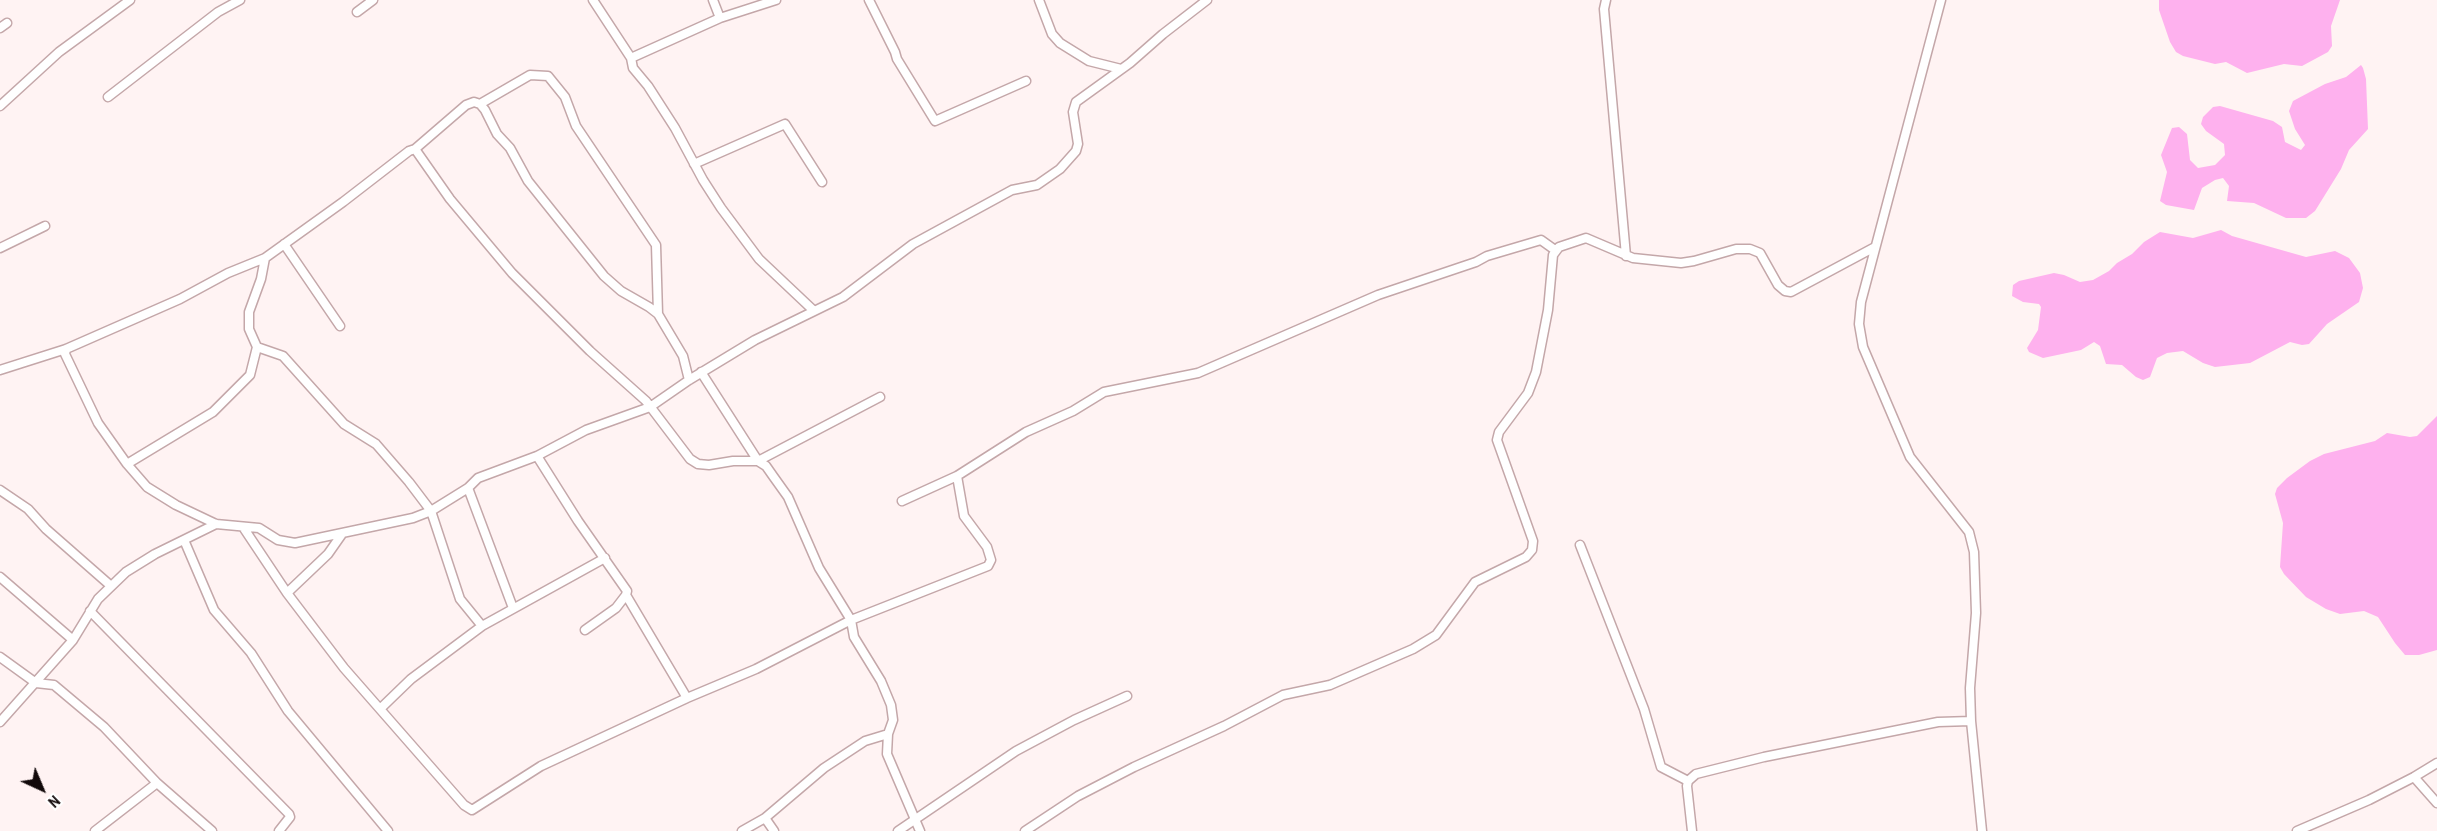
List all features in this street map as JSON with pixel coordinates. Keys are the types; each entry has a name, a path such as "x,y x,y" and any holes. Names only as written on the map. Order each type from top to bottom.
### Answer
{"street":[{"path":"0,106 60,52 130,0"},
{"path":"108,97 218,12 240,0"},
{"path":"357,12 373,0"},
{"path":"593,0 631,58 633,68 648,86 675,128 694,164 745,242 775,276 813,310"},
{"path":"713,0 720,18"},
{"path":"631,58 720,18 776,0"},
{"path":"869,0 897,60 935,121 1026,81"},
{"path":"1039,0 1052,34 1060,43 1089,61 1121,69"},
{"path":"66,349 65,354 98,423 127,464 147,487 176,505 216,524 259,528 278,540 295,543 412,518 431,511 468,488 478,478 537,456 586,430 650,407 701,372 754,340 843,297 914,244 1012,190 1038,185 1071,159 1078,144 1074,104 1207,0"},
{"path":"1606,0 1604,9 1626,256"},
{"path":"1941,0 1861,302 1860,324 1863,346 1910,457 1970,532 1974,552 1976,613 1970,688 1971,721 1982,831"},
{"path":"480,104 530,75 548,76 564,97 576,126 656,245 658,314"},
{"path":"0,370 66,349 180,299 228,273 265,258 344,202 409,151 415,149 466,105 474,102 480,104 485,110 497,134 510,148 528,181 604,276 621,291 658,314 683,356 689,380"},
{"path":"694,164 785,124 822,182"},
{"path":"415,149 450,199 512,273 590,351 641,396 679,446 698,464 758,461 880,397"},
{"path":"0,248 45,226"},
{"path":"1555,250 1586,238 1626,256 1681,263 1736,249 1750,249 1760,253 1778,285 1785,291 1791,292 1875,247"},
{"path":"902,501 957,476 1026,432 1073,411 1104,393 1198,373 1378,295 1476,262 1487,256 1541,240 1555,250"},
{"path":"284,244 340,326"},
{"path":"1025,831 1059,808 1106,782 1283,695 1330,685 1413,650 1436,635 1475,582 1526,557 1532,550 1533,541 1497,440 1498,432 1528,393 1536,372 1548,310 1555,250"},
{"path":"127,464 213,412 250,375 258,347 249,329 249,312 261,279 265,258"},
{"path":"258,347 283,356 344,424 376,444 431,511 460,599 482,626"},
{"path":"701,372 758,461 766,466 788,497 819,568 850,620 854,637 881,681 891,705 893,720 888,734 887,754 920,831"},
{"path":"537,456 578,521 625,586 627,596 687,698"},
{"path":"243,527 287,593 344,668 464,805 472,810 541,766 687,698 756,669 850,620 988,566 991,560 987,547 964,516 957,476"},
{"path":"468,488 513,608"},
{"path":"0,490 28,509 46,529 111,586"},
{"path":"0,722 73,640 98,598 126,572 216,524"},
{"path":"287,593 328,554 342,534"},
{"path":"184,540 214,610 251,653 288,711 388,831"},
{"path":"1580,545 1644,709 1660,767 1688,781"},
{"path":"381,708 411,679 482,626 605,558"},
{"path":"0,577 73,640"},
{"path":"585,630 616,608 627,596"},
{"path":"90,611 289,814 290,817 279,831"},
{"path":"0,657 36,683 54,685 104,726 157,783 212,831"},
{"path":"898,831 1016,751 1126,696"},
{"path":"1688,781 1696,774 1764,757 1938,722 1971,721"},
{"path":"742,831 765,818 824,768 865,741 888,734"},
{"path":"2297,831 2414,777 2437,763"},
{"path":"2414,777 2437,803"},
{"path":"1688,781 1692,831"},
{"path":"95,831 157,783"},
{"path":"765,818 774,831"}],"shaded area":[{"path":"2159,0 2340,0 2331,26 2332,46 2328,52 2302,66 2284,64 2247,73 2226,62 2215,64 2176,52 2170,42 2159,10"},
{"path":"2361,65 2366,79 2368,129 2349,150 2341,169 2315,211 2306,218 2286,218 2254,203 2227,201 2229,186 2223,178 2202,188 2194,210 2166,205 2160,201 2167,172 2161,155 2172,128 2179,127 2187,134 2190,160 2198,168 2215,165 2225,155 2224,144 2206,131 2201,124 2203,117 2213,107 2220,106 2273,121 2282,127 2285,142 2301,150 2305,145 2295,129 2289,111 2293,101 2325,84 2346,77"},
{"path":"2221,230 2232,236 2306,257 2335,251 2349,258 2360,273 2363,288 2359,302 2327,324 2309,344 2290,342 2250,363 2215,367 2183,351 2167,353 2157,358 2150,377 2143,380 2122,365 2106,364 2100,346 2094,342 2081,350 2043,358 2029,352 2027,348 2038,330 2041,307 2039,304 2023,302 2012,296 2013,285 2019,281 2054,273 2080,282 2093,280 2109,271 2160,232 2193,238"},
{"path":"2437,416 2437,650 2419,655 2405,655 2378,617 2364,611 2340,614 2326,609 2306,597 2284,574 2280,567 2283,523 2275,494 2277,488 2287,478 2324,454 2375,441 2387,433 2417,436"}]}
